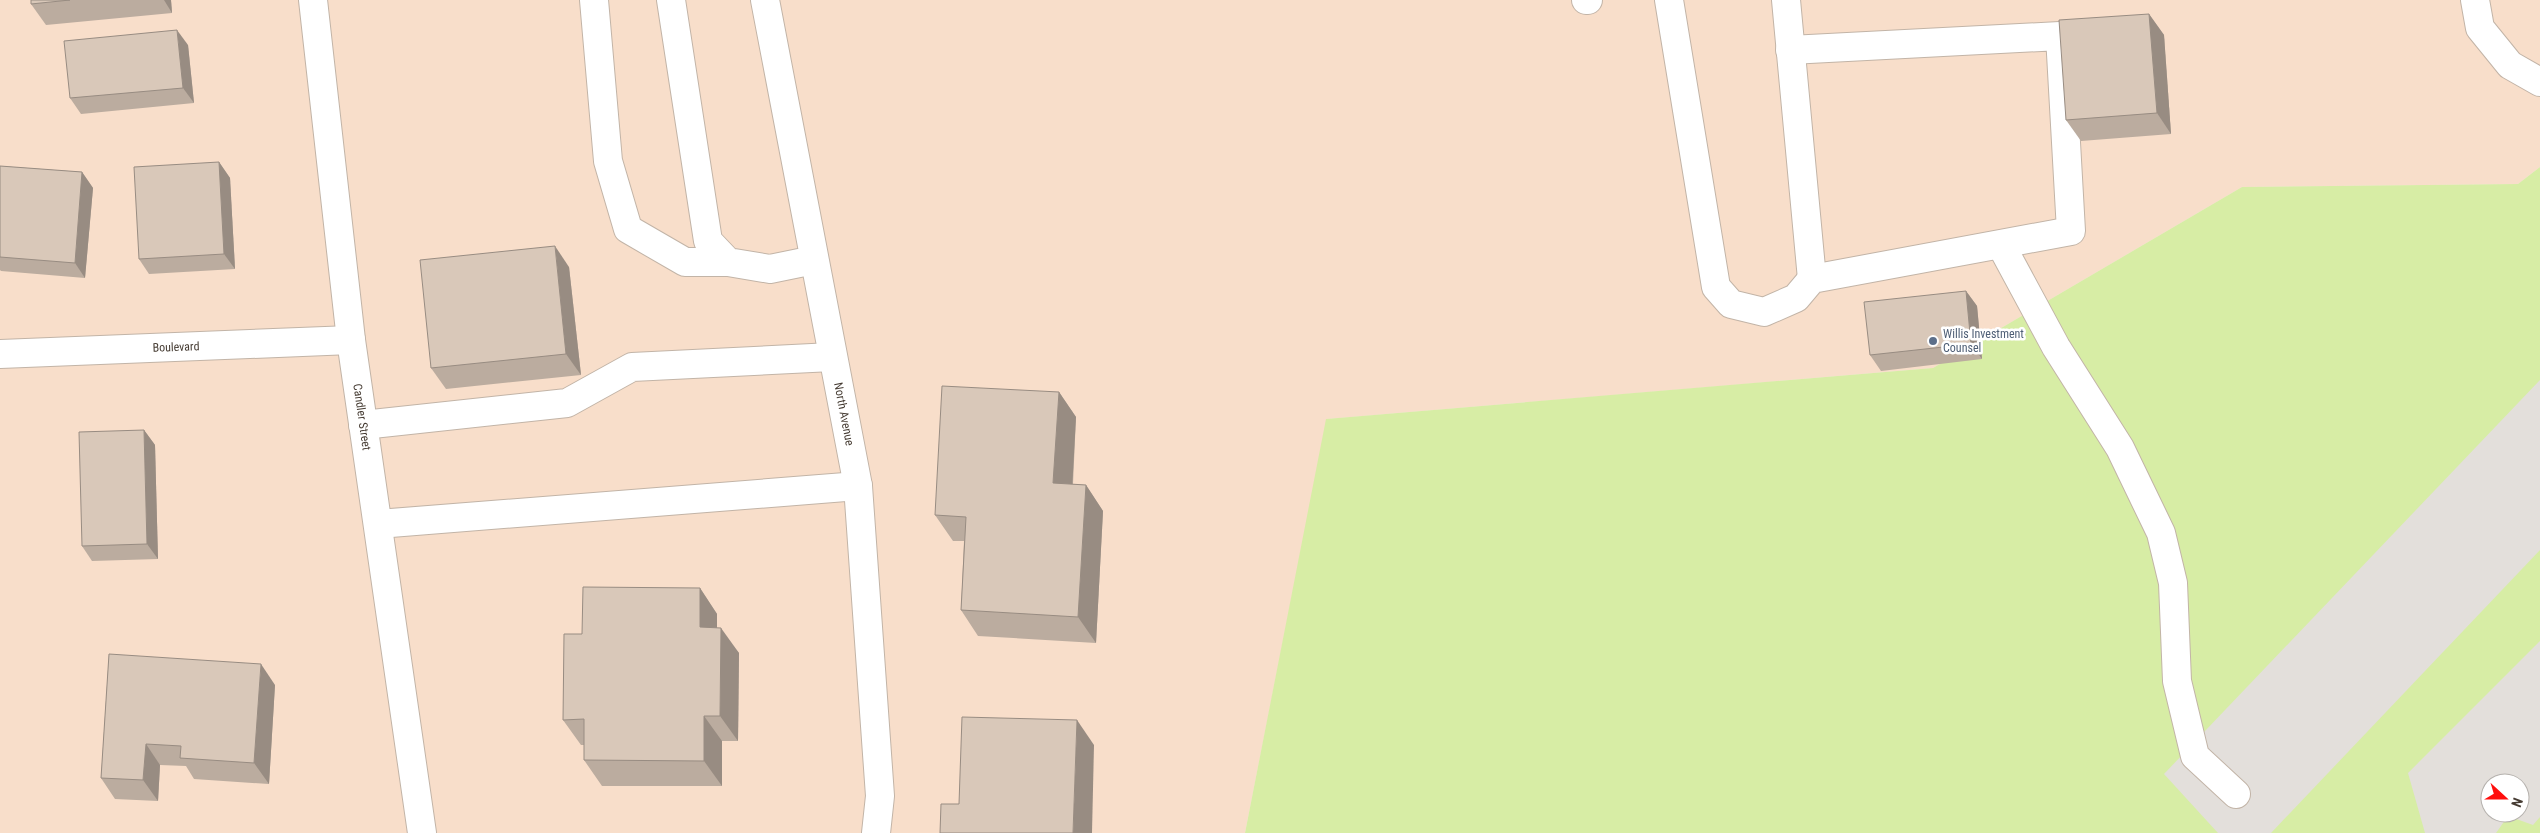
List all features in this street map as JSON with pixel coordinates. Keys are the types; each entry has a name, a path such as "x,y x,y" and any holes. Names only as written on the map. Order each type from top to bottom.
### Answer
{"street":[{"name":"Candler Street","path":"313,0 351,340 422,833"},
{"path":"594,0 608,161 628,229 685,262 728,262 770,269 814,260"},
{"path":"671,0 708,241 728,262"},
{"name":"North Avenue","path":"765,0 858,486 880,796 876,833"},
{"path":"1669,0 1716,287 1731,304 1764,312 1796,298 1812,279 2072,231 2060,36 1790,50"},
{"path":"1786,0 1812,279"},
{"path":"2475,0 2480,28 2510,65 2540,82"},
{"path":"2001,244 2056,347 2120,448 2161,533 2173,582 2177,681 2195,756 2236,794"},
{"name":"Boulevard","path":"0,354 351,340"},
{"path":"363,425 567,402 632,367 832,357"},
{"path":"378,524 858,486"}],"shaded area":[{"path":"0,0 2540,0 2540,167 2518,184 2242,187 1933,368 1327,419 1245,833 0,833"},
{"path":"2540,380 2540,550 2271,833 2218,833 2164,774"},
{"path":"2540,641 2540,817 2533,825 2527,823 2530,823 2530,773 2480,773 2480,823 2503,823 2496,833 2425,833 2408,773"}],"green space":[{"path":"2540,167 2540,833 1245,833 1326,419 1933,368 2242,187 2518,184"}],"building":[{"path":"31,0 70,0 31,4"},
{"path":"2149,14 2157,113 2066,120 2059,20"},
{"path":"177,30 183,88 70,98 64,41"},
{"path":"219,162 224,254 139,259 134,167"},
{"path":"0,166 82,172 75,263 0,257"},
{"path":"555,246 566,354 431,368 420,260"},
{"path":"1966,291 1971,344 1870,355 1864,302"},
{"path":"942,386 1059,392 1053,483 1086,485 1078,617 961,610 966,517 935,515"},
{"path":"144,430 147,544 82,546 79,432"},
{"path":"583,587 700,588 700,627 721,628 720,716 704,716 704,761 584,760 584,719 563,720 564,634 582,634"},
{"path":"109,654 261,664 254,763 180,758 181,746 146,744 143,780 101,778"},
{"path":"962,717 1077,720 1073,833 940,833 941,804 959,804"}],"place":[{"name":"Willis Investment Counsel","path":"1933,341"}]}
